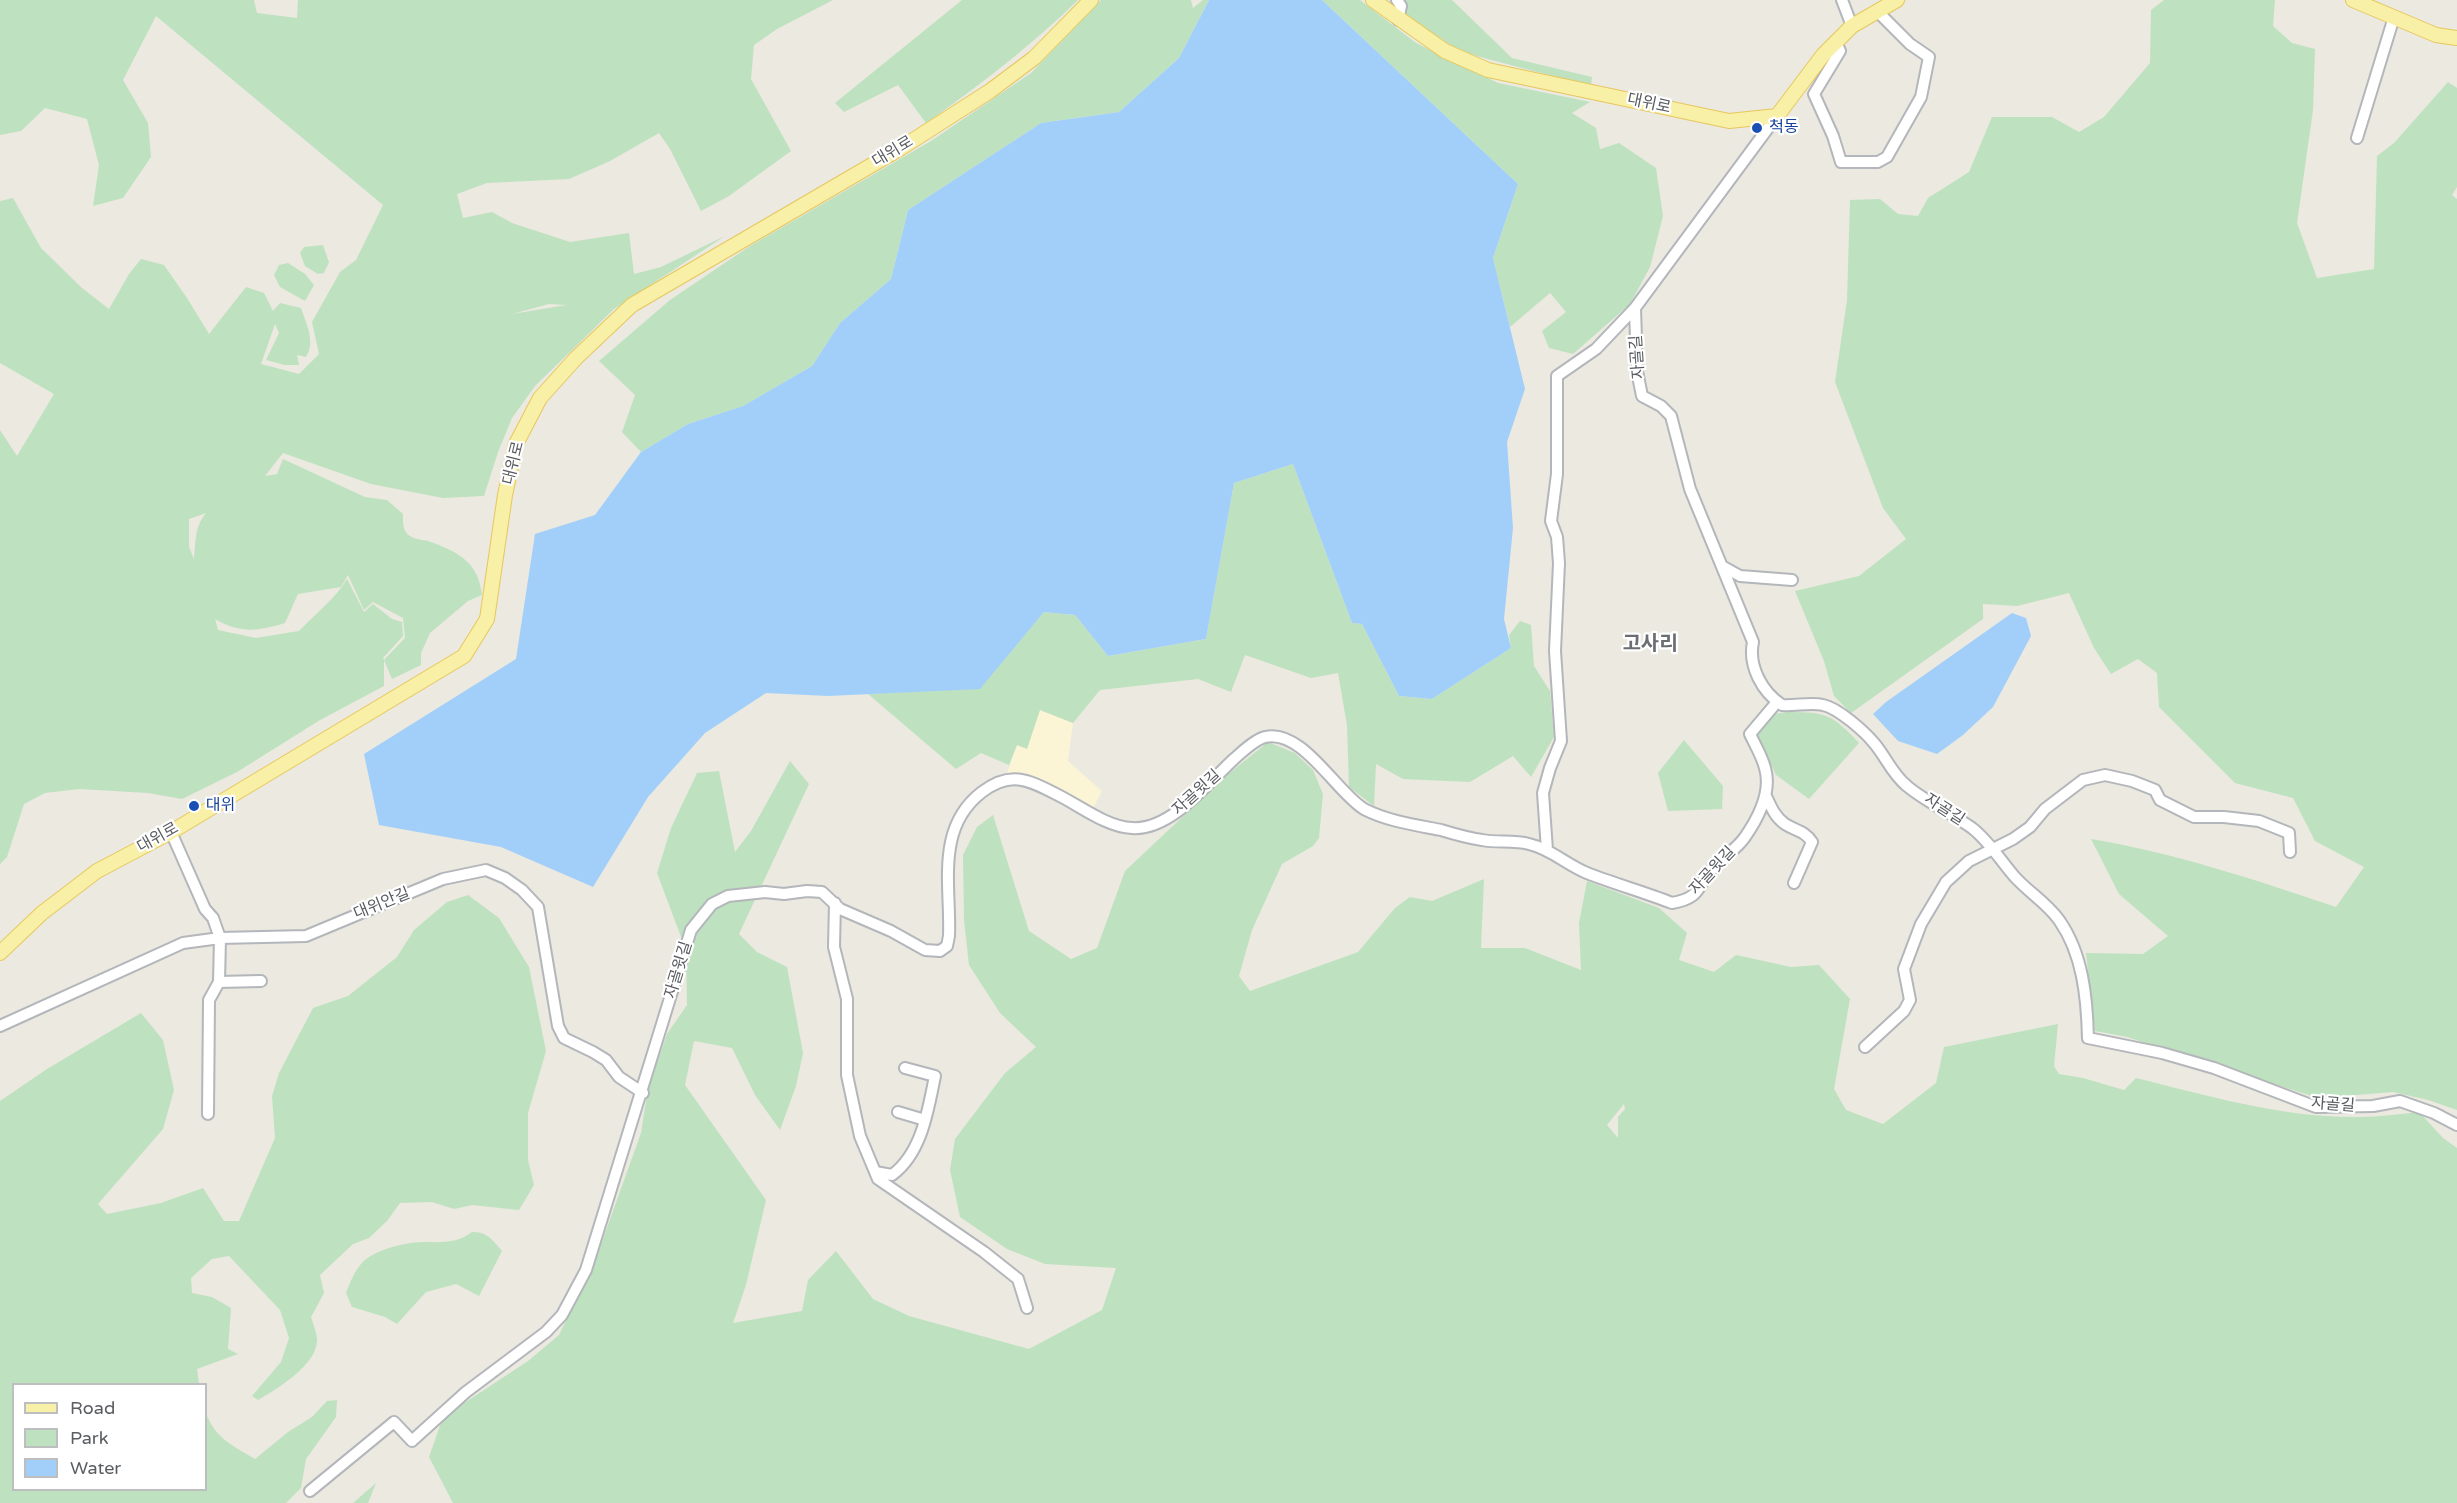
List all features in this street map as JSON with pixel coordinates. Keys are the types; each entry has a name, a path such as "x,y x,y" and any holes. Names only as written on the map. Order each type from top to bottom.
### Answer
{"main road":[{"name":"대위로","path":"0,953 42,913 97,872 171,832 464,656 487,619 516,444 540,398 576,358 632,305 901,148 990,91 1034,58 1091,0"},
{"name":"대위로","path":"1373,0 1398,20 1445,51 1488,70 1729,121 1777,116"},
{"path":"1777,116 1823,55 1852,26 1897,0"},
{"path":"2353,0 2436,35 2457,38"}],"street":[{"path":"1397,0 1401,6 1398,20"},
{"path":"1842,0 1852,26"},
{"path":"1836,43 1840,51 1814,94 1833,136 1840,162 1878,162 1887,157 1921,97 1929,57 1910,44 1877,11"},
{"path":"2357,138 2394,17"},
{"path":"1547,850 1543,793 1561,741 1555,651 1559,563 1557,537 1551,522 1557,474 1557,376 1596,349 1635,308 1777,116"},
{"name":"자골길","path":"1635,308 1638,371 1642,396 1661,406 1671,416 1690,489 1753,642 1751,652 1762,688 1782,705 1819,704 1829,706 1844,716 1874,743 1895,775 1908,787 1973,829 2014,876 2058,919 2068,935 2079,966 2087,1000 2088,1038 2162,1053 2214,1068 2316,1107 2373,1106 2400,1101 2434,1113 2457,1125"},
{"path":"1721,565 1740,576 1792,580"},
{"name":"자골윗길","path":"310,1491 394,1422 413,1440 466,1392 546,1332 562,1315 586,1270 635,1109 643,1093 691,930 712,904 728,897 765,892 784,894 822,892 840,909 891,931 925,950 940,951 947,946 950,936 949,855 956,822 979,795 994,784 1008,778 1021,780 1039,786 1105,820 1131,829 1153,827 1169,819 1244,750 1264,737 1278,737 1294,743 1359,805 1378,816 1483,840 1529,844 1547,850 1586,873 1672,903 1685,900 1698,892 1704,879 1715,866 1745,837 1766,796 1768,783 1765,766 1750,734 1778,702"},
{"path":"1865,1047 1904,1011 1910,1000 1904,969 1930,907 1946,882 1969,861 1993,850 2030,827 2045,809 2083,780 2104,775 2132,781 2155,790 2160,800 2194,817 2224,817 2259,821 2289,833 2290,852"},
{"path":"1766,796 1773,812 1783,823 1807,833 1812,842 1794,883"},
{"path":"171,832 205,909 213,918 220,938 219,982 209,1000 208,1114"},
{"name":"대위안길","path":"0,1026 183,943 220,938 306,936 443,879 486,870 514,884 538,907 558,1026 564,1038 606,1060 619,1077 643,1093"},
{"path":"835,903 834,947 847,999 848,1075 860,1136 878,1179 984,1252 1018,1279 1028,1308"},
{"path":"219,982 261,981"},
{"path":"875,1172 892,1175 906,1165 930,1107 935,1076 905,1068"},
{"path":"898,1112 925,1120"}],"shaded area":[{"path":"1040,710 1073,723 1068,761 1102,791 1093,808 1007,773 1017,745 1027,748"}],"green space":[{"path":"0,0 254,0 257,13 297,18 298,0 833,0 777,29 754,45 751,79 791,151 729,196 701,211 670,149 659,133 610,161 569,179 487,183 457,194 463,218 492,212 512,223 570,242 629,233 634,274 661,267 725,236 614,309 535,386 512,418 484,496 443,498 371,484 283,453 265,476 277,474 283,459 365,497 387,500 403,514 404,529 407,534 449,549 465,559 471,566 480,583 482,595 468,601 430,633 421,653 421,665 392,679 384,660 384,686 320,720 237,772 182,799 148,793 79,789 45,793 24,804 7,857 0,864 0,430 17,456 54,394 0,363 0,201 13,198 41,248 82,288 109,309 129,274 141,259 164,265 209,334 246,287 264,293 273,311 280,303 301,308 310,339 306,357 297,355 299,365 285,365 266,360 279,333 275,324 261,364 299,374 319,354 312,322 340,272 356,260 383,205 156,16 123,80 148,123 151,157 123,198 93,206 99,165 87,119 45,108 21,131 0,135","holes":["549,304 566,305 512,314","206,513 197,529 194,559 189,547 189,519","348,575 364,610 373,602 403,618 405,638 384,660 383,658 403,636 402,622 392,619 373,604 364,612 347,579 343,586 299,631 256,638 218,630 215,619 233,627 250,630 285,623 298,594 341,587"]},
{"path":"962,0 1078,0 1005,64 926,123 898,85 844,112 835,103"},
{"path":"1101,0 1191,0 1193,8 1203,0 1209,0 1179,58 1119,112 1041,123 908,210 891,279 840,323 812,366 743,406 688,424 641,452 622,432 635,395 599,361 670,300 750,246 931,141 1031,73"},
{"path":"1322,0 1360,0 1416,43 1498,83 1590,102 1572,113 1596,128 1600,149 1619,143 1656,168 1663,216 1650,267 1630,304 1573,354 1549,348 1542,331 1566,312 1550,293 1510,327 1493,258 1518,184"},
{"path":"1389,0 1452,0 1512,58 1592,77 1591,86 1461,52 1410,18"},
{"path":"2164,0 2275,0 2273,26 2292,43 2315,49 2313,110 2297,223 2317,278 2374,269 2377,156 2394,143 2448,82 2457,88 2457,187 2452,195 2457,199 2457,1110 2393,1092 2318,1098 2127,1037 2095,1031 2086,953 2143,954 2168,936 2119,894 2091,839 2184,860 2336,907 2364,867 2315,841 2293,798 2235,783 2159,707 2157,673 2138,659 2111,674 2094,648 2069,593 2017,606 1983,604 1983,619 1851,713 1834,696 1824,661 1795,591 1859,576 1906,539 1883,508 1835,382 1847,300 1850,200 1880,199 1898,214 1918,216 1928,198 1969,172 1992,117 2052,117 2079,132 2104,117 2150,63 2151,10"},
{"path":"323,245 329,262 324,273 318,274 305,266 300,253 304,247"},
{"path":"288,263 305,274 314,285 305,301 280,287 274,275 279,265"},
{"path":"1293,464 1352,623 1362,624 1399,696 1432,699 1511,648 1509,635 1520,621 1531,625 1534,666 1550,691 1554,737 1531,777 1513,756 1470,782 1403,779 1376,764 1374,806 1349,787 1347,725 1338,673 1311,678 1245,655 1231,692 1198,679 1100,690 1073,723 1040,710 1027,749 1017,745 1009,765 981,753 956,769 868,694 980,688 1044,612 1075,615 1108,656 1206,639 1234,483"},
{"path":"1787,712 1820,714 1835,720 1859,743 1809,799 1776,775 1757,735 1767,715"},
{"path":"1684,740 1723,786 1722,809 1668,811 1658,773"},
{"path":"1268,742 1295,753 1313,770 1323,794 1319,838 1313,846 1282,864 1252,930 1239,976 1250,991 1358,952 1395,908 1410,897 1432,901 1484,879 1481,948 1525,948 1581,970 1579,923 1587,881 1659,908 1687,933 1679,960 1714,972 1736,955 1791,967 1819,965 1850,999 1834,1089 1846,1110 1883,1124 1936,1083 1944,1047 2058,1024 2054,1066 2059,1074 2083,1078 2124,1090 2136,1078 2246,1105 2302,1114 2359,1117 2419,1112 2443,1138 2457,1148 2457,1503 453,1503 429,1457 443,1417 528,1361 559,1335 595,1261 641,1133 648,1088 667,1034 687,1005 686,950 657,873 671,828 697,773 719,771 735,852 751,831 790,761 809,784 739,934 757,952 787,967 803,1053 796,1086 780,1130 755,1095 732,1048 694,1041 685,1085 766,1200 746,1285 733,1323 802,1311 808,1280 836,1251 873,1299 909,1316 1029,1349 1102,1310 1116,1268 1045,1264 1007,1249 960,1217 950,1170 955,1139 1005,1073 1036,1047 1000,1013 969,965 964,920 963,855 977,827 993,815 1029,931 1071,959 1097,948 1125,871 1227,775","holes":["1624,1104 1625,1109 1618,1117 1618,1138 1607,1125"]},
{"path":"468,895 499,918 529,967 546,1051 528,1113 528,1160 534,1185 519,1210 472,1205 454,1209 432,1202 400,1203 387,1221 369,1238 353,1244 320,1275 324,1293 311,1317 317,1337 315,1349 295,1375 258,1400 252,1396 281,1362 289,1338 280,1310 229,1256 212,1259 191,1278 192,1293 212,1297 231,1308 228,1349 238,1354 197,1369 199,1383 12,1383 12,1491 207,1491 207,1415 220,1435 255,1459 288,1432 312,1417 327,1401 337,1400 336,1417 306,1459 301,1488 286,1503 0,1503 0,1101 47,1069 141,1013 163,1040 174,1090 163,1129 98,1204 107,1214 161,1203 203,1188 224,1221 239,1221 275,1138 272,1096 279,1073 313,1008 348,996 397,957 414,930 447,902"},
{"path":"472,1232 485,1235 502,1251 479,1296 456,1284 426,1292 397,1324 385,1317 352,1307 346,1293 349,1285 359,1267 373,1254 407,1244 454,1240"},
{"path":"376,1483 368,1503 353,1503"}],"water":[{"path":"1209,0 1322,0 1518,184 1493,258 1525,389 1507,442 1513,528 1504,619 1511,648 1432,699 1399,696 1362,624 1352,623 1293,464 1234,483 1206,639 1108,656 1075,615 1044,612 980,689 828,696 766,693 705,733 648,797 593,887 501,847 379,825 364,754 516,659 535,534 595,515 641,452 688,424 743,406 812,366 840,323 891,279 908,210 1041,123 1119,112 1179,58"},
{"path":"2012,613 2026,618 2031,636 1993,707 1963,735 1937,754 1898,741 1873,714 1886,702"}],"place":[{"name":"척동","path":"1757,128"},
{"name":"대위","path":"194,806"}],"district":[{"name":"고사리","path":"1650,645"}]}
